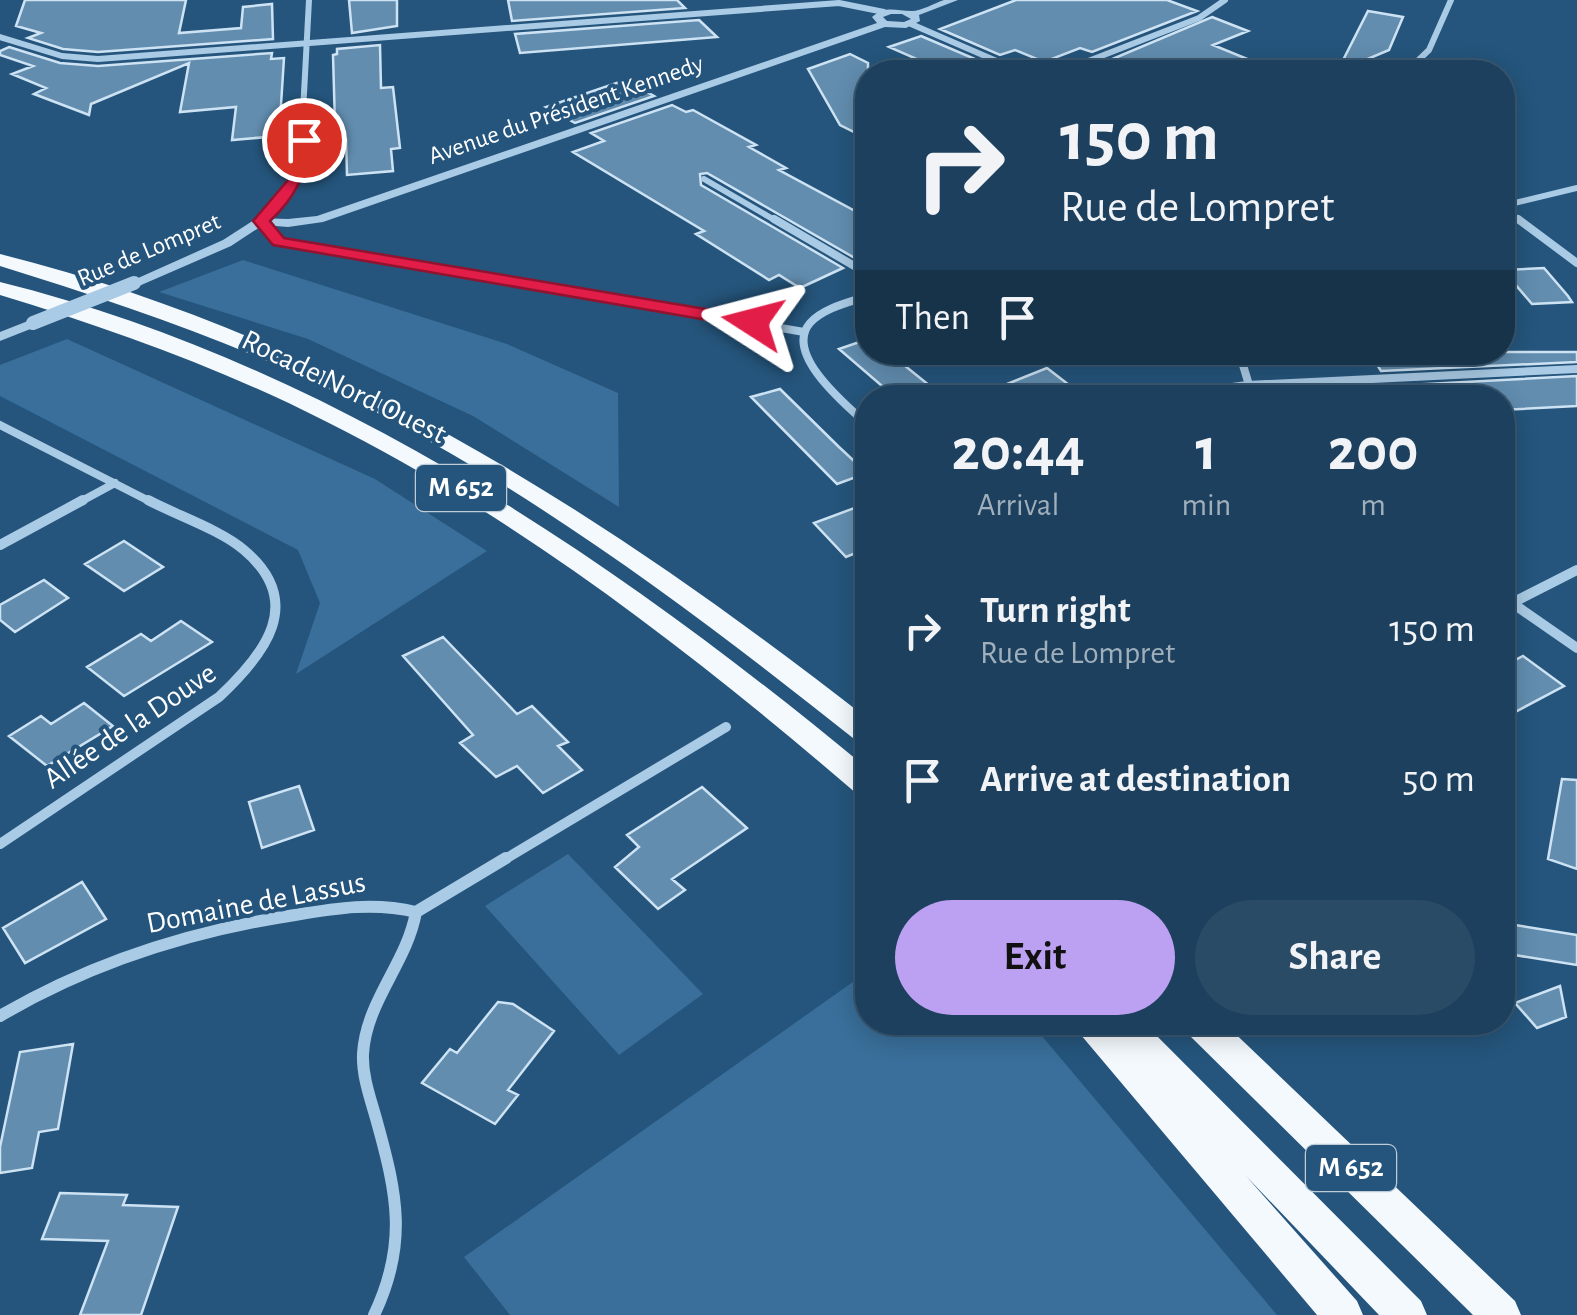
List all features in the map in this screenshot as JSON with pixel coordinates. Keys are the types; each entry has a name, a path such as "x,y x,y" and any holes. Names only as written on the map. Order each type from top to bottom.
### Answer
{"highway":[{"name":"Rocade Nord Ouest","path":"0,260 235,340 414,422 512,479 670,583 855,725"},
{"name":"Rocade Nord Ouest","path":"0,288 172,348 288,396 379,440 522,526 627,597 765,701 855,775"},
{"path":"1098,1035 1343,1315"},
{"name":"M 652","path":"1133,1035 1407,1315"},
{"name":"M 652","path":"1212,1035 1501,1315"}],"street":[{"name":"Rue de Lompret","path":"0,337 227,242 261,221 288,194 300,168 309,0"},
{"name":"Avenue du Président Kennedy","path":"261,221 298,223 332,214 885,12 912,19 953,0"},
{"path":"1091,60 1199,18 1226,0"},
{"path":"1418,60 1428,50 1451,0"},
{"path":"0,37 62,56 98,60 839,3 885,12"},
{"path":"912,19 997,60"},
{"path":"704,179 855,266"},
{"path":"1515,204 1577,188"},
{"path":"1515,217 1577,262"},
{"path":"261,221 270,236 286,244 804,332"},
{"path":"804,332 822,315 855,301"},
{"path":"804,332 806,351 818,374 855,412"},
{"path":"1242,365 1247,385 1577,369"},
{"name":"Allée de la Douve","path":"0,425 227,539 264,568 276,601 271,634 254,663 226,693 0,844"},
{"path":"0,545 114,483"},
{"path":"1515,602 1577,570"},
{"path":"1515,610 1577,648"},
{"path":"374,1315 390,1287 397,1260 399,1218 362,1056 366,1028 378,993 412,933 416,912 726,726"},
{"name":"Domaine de Lassus","path":"0,1016 78,973 186,936 366,905 383,904 416,912"}],"shaded area":[{"path":"243,260 507,344 618,393 619,507 473,416 308,339 159,292"},
{"path":"67,339 375,479 487,551 296,674 320,603 298,550 0,396 0,365"},
{"path":"568,854 703,994 619,1055 485,906"},
{"path":"855,980 855,1035 1041,1035 1277,1315 510,1315 464,1257"}],"building":[{"path":"25,0 186,0 179,33 241,28 243,7 272,4 273,39 98,52 63,49 28,38 41,33 16,26"},
{"path":"349,0 397,0 397,26 352,33"},
{"path":"508,0 677,0 685,8 512,21"},
{"path":"1016,0 1167,0 1197,11 1092,52 1080,48 1049,60 1015,50 1000,55 940,29"},
{"path":"1368,11 1403,17 1389,50 1365,60 1343,60"},
{"path":"1212,17 1248,31 1213,45 1250,60 1110,60"},
{"path":"699,20 717,37 520,53 515,34"},
{"path":"921,36 977,60 919,60 889,47"},
{"path":"380,45 381,88 393,87 400,148 391,149 393,171 347,175 346,139 343,133 337,134 335,125 333,55 337,49"},
{"path":"9,47 60,63 98,66 272,53 271,59 284,58 279,136 232,140 236,107 180,112 189,63 91,104 89,115 34,94 46,88 12,74 33,66 0,55"},
{"path":"850,54 862,60 855,60 855,132 840,125 808,69"},
{"path":"625,80 654,96 575,123 546,107"},
{"path":"672,105 686,112 693,110 756,145 749,147 786,168 779,170 855,211 855,258 707,173 700,174 701,185 843,268 800,288 779,275 769,280 696,234 704,231 573,152 604,141 591,133"},
{"path":"1544,268 1572,302 1532,304 1515,284 1515,269"},
{"path":"855,343 855,363 839,349"},
{"path":"1515,352 1577,352 1577,362 1515,365"},
{"path":"858,365 904,365 929,385 881,385"},
{"path":"1377,365 1512,365 1381,371"},
{"path":"1047,368 1069,385 1004,385"},
{"path":"1577,376 1577,406 1515,409 1515,385 1410,385"},
{"path":"780,389 855,461 855,477 837,484 751,397"},
{"path":"855,508 855,553 846,557 814,523"},
{"path":"124,541 163,567 124,591 85,564"},
{"path":"44,580 68,598 15,632 0,620 0,605"},
{"path":"181,621 212,642 124,696 87,667 141,634 151,641"},
{"path":"443,637 517,714 532,706 568,742 558,746 582,770 543,793 517,766 496,777 460,743 473,735 403,656"},
{"path":"1523,656 1564,686 1515,712 1515,660"},
{"path":"84,703 113,726 47,766 9,736 41,716 51,724"},
{"path":"1562,779 1577,780 1577,869 1548,859"},
{"path":"299,786 314,830 262,848 249,802"},
{"path":"702,787 747,828 672,879 685,890 658,909 615,867 639,847 627,835"},
{"path":"82,882 106,919 25,963 3,928"},
{"path":"1515,925 1577,935 1577,965 1515,955"},
{"path":"1560,986 1566,1017 1537,1028 1515,1003"},
{"path":"498,1002 513,1004 554,1031 508,1090 518,1095 495,1124 422,1083 450,1049 457,1053"},
{"path":"73,1044 58,1129 39,1132 32,1168 0,1173 0,1147 20,1052"},
{"path":"60,1193 127,1195 123,1205 178,1207 141,1315 80,1315 108,1241 42,1239"}],"route":[{"path":"304,140 296,180 261,221 278,242 753,322"}]}
